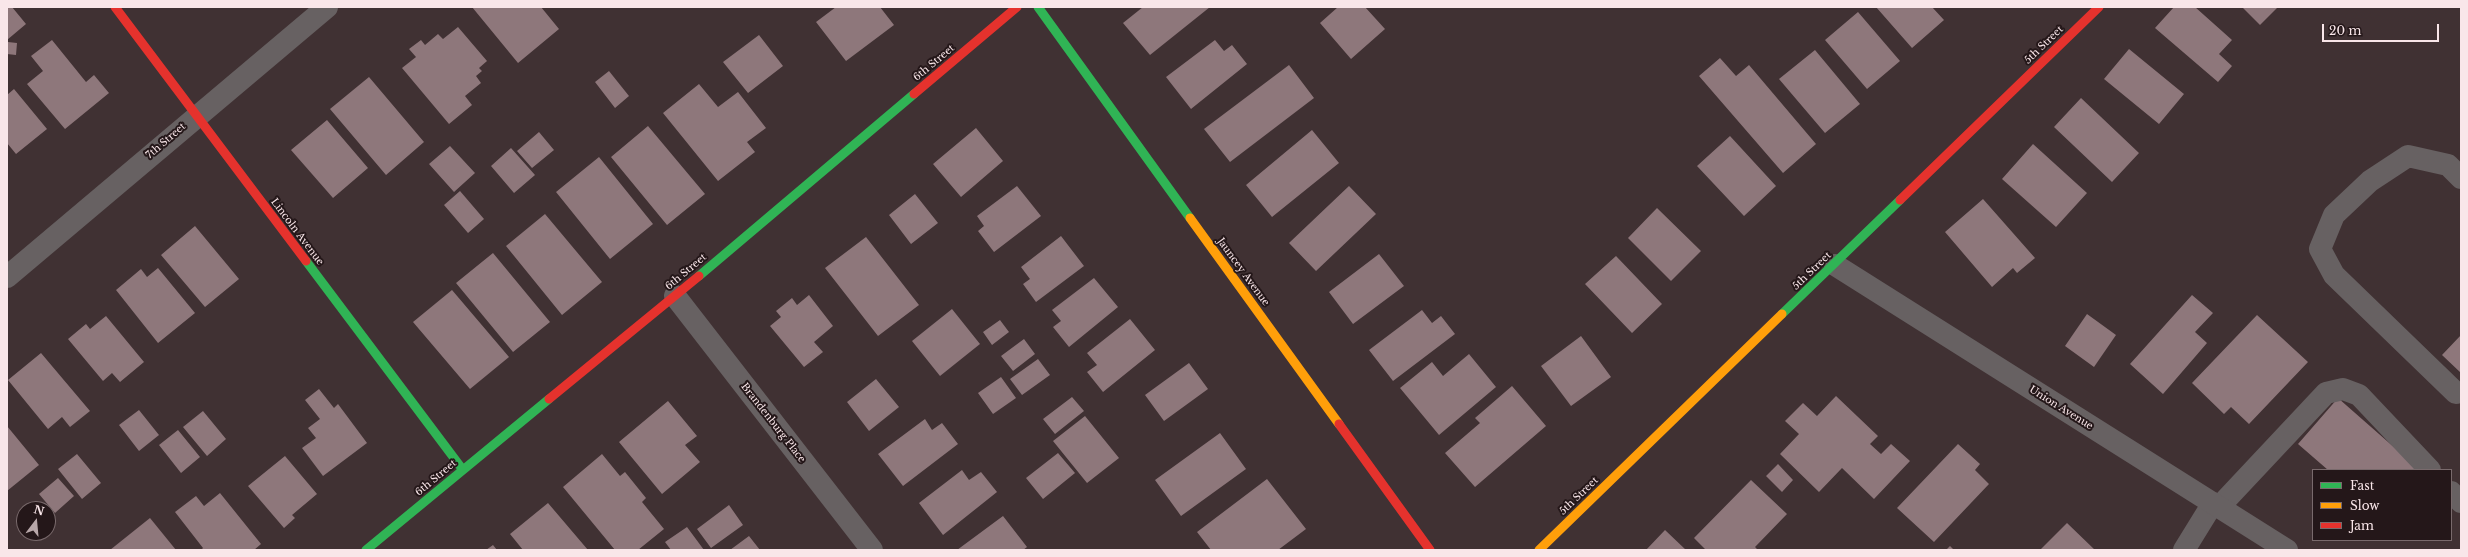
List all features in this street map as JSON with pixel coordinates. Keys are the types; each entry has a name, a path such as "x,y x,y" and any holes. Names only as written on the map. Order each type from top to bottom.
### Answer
{"street":[{"name":"Lincoln Avenue","path":"115,7 195,116 463,470"},
{"name":"7th Street","path":"7,277 195,116 327,7"},
{"name":"6th Street","path":"366,550 675,296 1017,7"},
{"name":"Jauncey Avenue","path":"1038,7 1430,550"},
{"name":"5th Street","path":"1538,550 1835,265 2099,7"},
{"path":"2456,393 2334,275 2320,248 2334,215 2370,181 2408,156 2448,165 2461,178"},
{"name":"Union Avenue","path":"1835,265 2287,550"},
{"name":"Brandenburg Place","path":"675,296 872,550"},
{"path":"2184,550 2216,505 2326,393 2343,389 2359,395 2429,469"},
{"path":"2452,493 2461,502"}],"building":[{"path":"7,7 12,7 26,24 7,40"},
{"path":"472,7 541,7 559,29 518,63"},
{"path":"836,7 880,7 894,25 846,61 816,22"},
{"path":"1143,7 1210,7 1150,55 1123,23"},
{"path":"1338,7 1365,7 1385,29 1351,59 1320,23"},
{"path":"1876,7 1932,7 1944,20 1912,48"},
{"path":"2174,7 2195,7 2232,40 2219,54 2232,66 2218,82 2155,28"},
{"path":"2242,7 2278,7 2260,25"},
{"path":"1858,12 1900,61 1867,89 1825,40"},
{"path":"458,27 487,61 479,68 482,71 476,76 481,83 465,96 472,105 449,124 402,68 416,57 409,49 421,40 425,45 438,34 443,39"},
{"path":"759,35 783,66 748,93 723,62"},
{"path":"52,40 86,82 94,75 109,93 65,129 27,84 43,71 31,56"},
{"path":"1215,40 1224,51 1232,45 1247,64 1191,109 1166,77"},
{"path":"8,42 17,43 16,55 7,54"},
{"path":"2129,49 2184,94 2159,124 2104,79"},
{"path":"1815,50 1860,104 1825,133 1779,79"},
{"path":"1720,58 1736,76 1749,65 1816,144 1783,173 1699,76"},
{"path":"1289,65 1314,98 1230,162 1204,129"},
{"path":"609,71 629,96 615,108 595,82"},
{"path":"369,77 424,142 386,175 330,109"},
{"path":"699,84 718,107 738,92 766,128 747,142 755,152 718,181 663,113"},
{"path":"14,89 47,129 16,154 7,143 7,95"},
{"path":"2081,98 2139,153 2112,182 2054,127"},
{"path":"327,120 368,168 333,198 291,150"},
{"path":"648,126 705,194 667,225 611,157"},
{"path":"976,128 1003,161 961,197 933,164"},
{"path":"1312,130 1339,163 1272,217 1246,185"},
{"path":"539,132 554,150 532,168 517,151"},
{"path":"1730,136 1776,186 1744,216 1697,166"},
{"path":"2033,144 2087,193 2056,227 2002,179"},
{"path":"450,146 475,173 454,192 429,164"},
{"path":"511,148 535,175 514,193 491,166"},
{"path":"599,157 653,224 610,259 556,192"},
{"path":"1017,186 1041,216 994,252 978,231 984,226 977,216"},
{"path":"1349,186 1376,214 1316,271 1289,243"},
{"path":"460,191 484,219 468,233 444,205"},
{"path":"915,194 938,223 911,244 889,215"},
{"path":"1983,199 2035,258 2017,273 2013,268 1992,287 1945,232"},
{"path":"1657,208 1701,251 1671,281 1628,238"},
{"path":"545,214 602,282 562,315 506,246"},
{"path":"195,226 239,279 205,307 161,255"},
{"path":"1061,236 1084,266 1036,302 1023,284 1030,279 1021,267"},
{"path":"866,237 919,305 878,336 825,268"},
{"path":"493,253 550,322 513,352 456,283"},
{"path":"1379,254 1404,286 1353,324 1329,292"},
{"path":"1616,256 1662,304 1632,333 1585,284"},
{"path":"158,268 195,313 158,343 116,290 141,269 147,277"},
{"path":"1094,278 1118,307 1069,347 1053,327 1061,321 1052,310"},
{"path":"452,290 509,357 470,389 413,322"},
{"path":"809,295 833,326 814,342 823,352 804,367 770,326 781,317 776,311 792,298 797,305"},
{"path":"2192,295 2213,313 2195,332 2207,343 2163,394 2130,364"},
{"path":"952,309 980,344 940,376 912,341"},
{"path":"1422,310 1432,323 1441,316 1455,334 1393,381 1369,350"},
{"path":"2087,314 2116,335 2094,367 2065,346"},
{"path":"2257,315 2308,362 2249,424 2231,407 2224,414 2192,383"},
{"path":"106,316 144,362 120,382 112,373 103,381 68,339 86,324 90,329"},
{"path":"1130,319 1155,350 1103,392 1087,372 1097,365 1087,353"},
{"path":"1000,320 1009,332 992,345 983,332"},
{"path":"2461,335 2461,373 2442,355"},
{"path":"1581,336 1611,377 1571,406 1541,366"},
{"path":"1024,339 1035,354 1013,371 1001,356"},
{"path":"41,353 90,411 70,427 62,417 48,429 8,380"},
{"path":"1469,354 1496,387 1439,435 1400,388 1432,362 1443,376"},
{"path":"1038,359 1050,375 1022,395 1010,379"},
{"path":"1189,363 1208,389 1164,421 1145,395"},
{"path":"1001,377 1016,398 993,414 978,393"},
{"path":"876,379 899,407 869,431 847,402"},
{"path":"1512,386 1546,426 1475,487 1445,453 1480,423 1475,418"},
{"path":"319,389 334,408 338,404 367,443 323,476 302,448 316,438 308,428 320,419 305,400"},
{"path":"1836,396 1878,436 1870,444 1881,454 1891,444 1910,461 1874,499 1842,468 1819,492 1780,454 1799,434 1785,421 1803,403 1817,416"},
{"path":"1072,397 1084,411 1055,434 1043,419"},
{"path":"2338,398 2419,469 2327,469 2298,444"},
{"path":"668,401 697,436 685,445 700,462 662,494 619,442"},
{"path":"139,410 159,435 139,451 119,425"},
{"path":"203,411 226,439 207,456 183,427"},
{"path":"1085,416 1119,458 1087,483 1053,441"},
{"path":"925,419 932,430 942,423 958,444 903,486 878,454"},
{"path":"7,426 39,465 7,491"},
{"path":"178,430 200,457 181,473 159,445"},
{"path":"1220,433 1246,469 1181,516 1155,480"},
{"path":"1958,444 1980,464 1975,470 1989,484 1934,542 1897,508"},
{"path":"1058,453 1075,473 1043,499 1026,478"},
{"path":"77,454 101,483 82,499 58,469"},
{"path":"602,454 620,476 625,472 646,498 642,502 664,529 638,550 615,550 563,487"},
{"path":"285,456 317,494 292,515 295,518 284,528 248,486"},
{"path":"1778,464 1793,480 1782,492 1766,476"},
{"path":"962,470 969,480 981,472 997,492 943,535 919,503"},
{"path":"58,478 74,496 56,512 56,501 45,501 39,494"},
{"path":"1267,479 1306,529 1278,550 1211,550 1197,532"},
{"path":"1751,480 1787,514 1755,547 1758,550 1706,550 1694,538"},
{"path":"220,493 261,544 254,550 201,550 203,548 175,512 196,496 204,506"},
{"path":"548,503 588,550 523,550 510,534"},
{"path":"729,505 743,525 711,548 697,529"},
{"path":"1003,516 1027,547 1023,550 957,550"},
{"path":"150,518 176,550 110,550"},
{"path":"2067,523 2095,550 2040,550"},
{"path":"687,527 704,550 671,550 665,542"},
{"path":"1665,530 1686,550 1646,550"},
{"path":"749,536 760,550 730,550"},
{"path":"493,545 497,550 486,550"},
{"path":"1950,546 1954,550 1946,550"}],"traffic: fast":[{"path":"1038,7 1190,218"},
{"path":"699,276 914,94"},
{"path":"1782,314 1900,200"},
{"path":"306,261 463,470"},
{"path":"366,550 549,399"}],"traffic: slow":[{"path":"1190,218 1339,424"},
{"path":"1539,550 1782,314"}],"traffic: jam":[{"path":"115,7 306,261"},
{"path":"914,94 1017,7"},
{"path":"1900,200 2099,7"},
{"path":"549,399 699,276"},
{"path":"1339,424 1430,550"}]}
